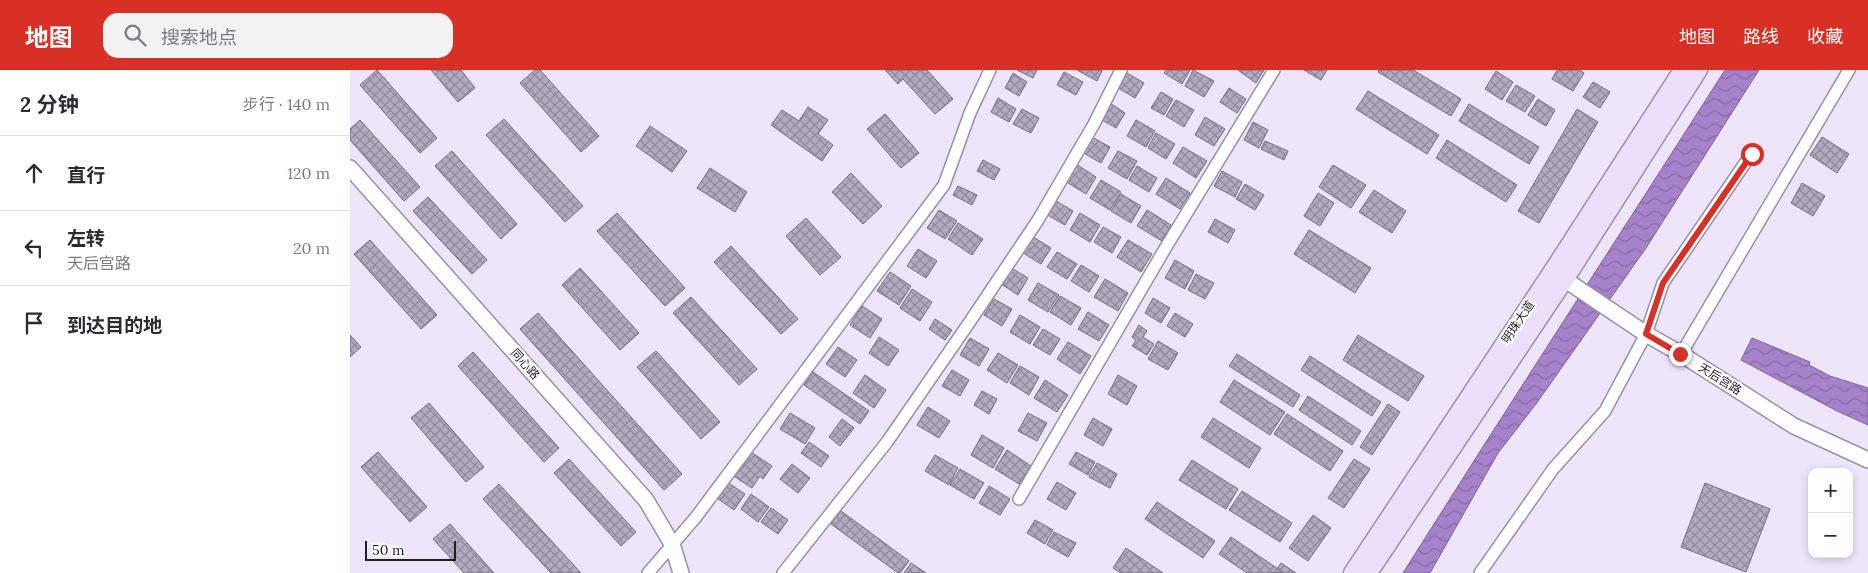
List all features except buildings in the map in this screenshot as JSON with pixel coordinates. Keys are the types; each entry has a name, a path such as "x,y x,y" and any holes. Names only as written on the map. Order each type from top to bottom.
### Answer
{"main road":[{"name":"明珠大道","path":"1352,573 1564,279 1682,70"},
{"name":"明珠大道","path":"1369,573 1564,279 1699,70"}],"street":[{"path":"648,573 702,509 944,185 970,113 990,70"},
{"path":"783,573 887,442 1038,220 1094,124 1120,70"},
{"path":"1019,499 1166,247 1274,70"},
{"path":"1680,354 1849,70"},
{"path":"1480,573 1553,469 1605,411 1646,334 1663,283 1752,154"},
{"name":"同心路","path":"350,168 646,500 672,544 681,573"},
{"name":"天后宫路","path":"1564,279 1646,334 1794,426 1868,460"}],"water":[{"path":"1725,70 1759,70 1646,248 1536,404 1498,453 1430,573 1403,573 1483,447"},
{"path":"1752,338 1810,362 1809,365 1830,376 1868,388 1868,425 1837,411 1741,360"}],"route":[{"path":"1680,354 1646,334 1663,283 1752,154"}]}
